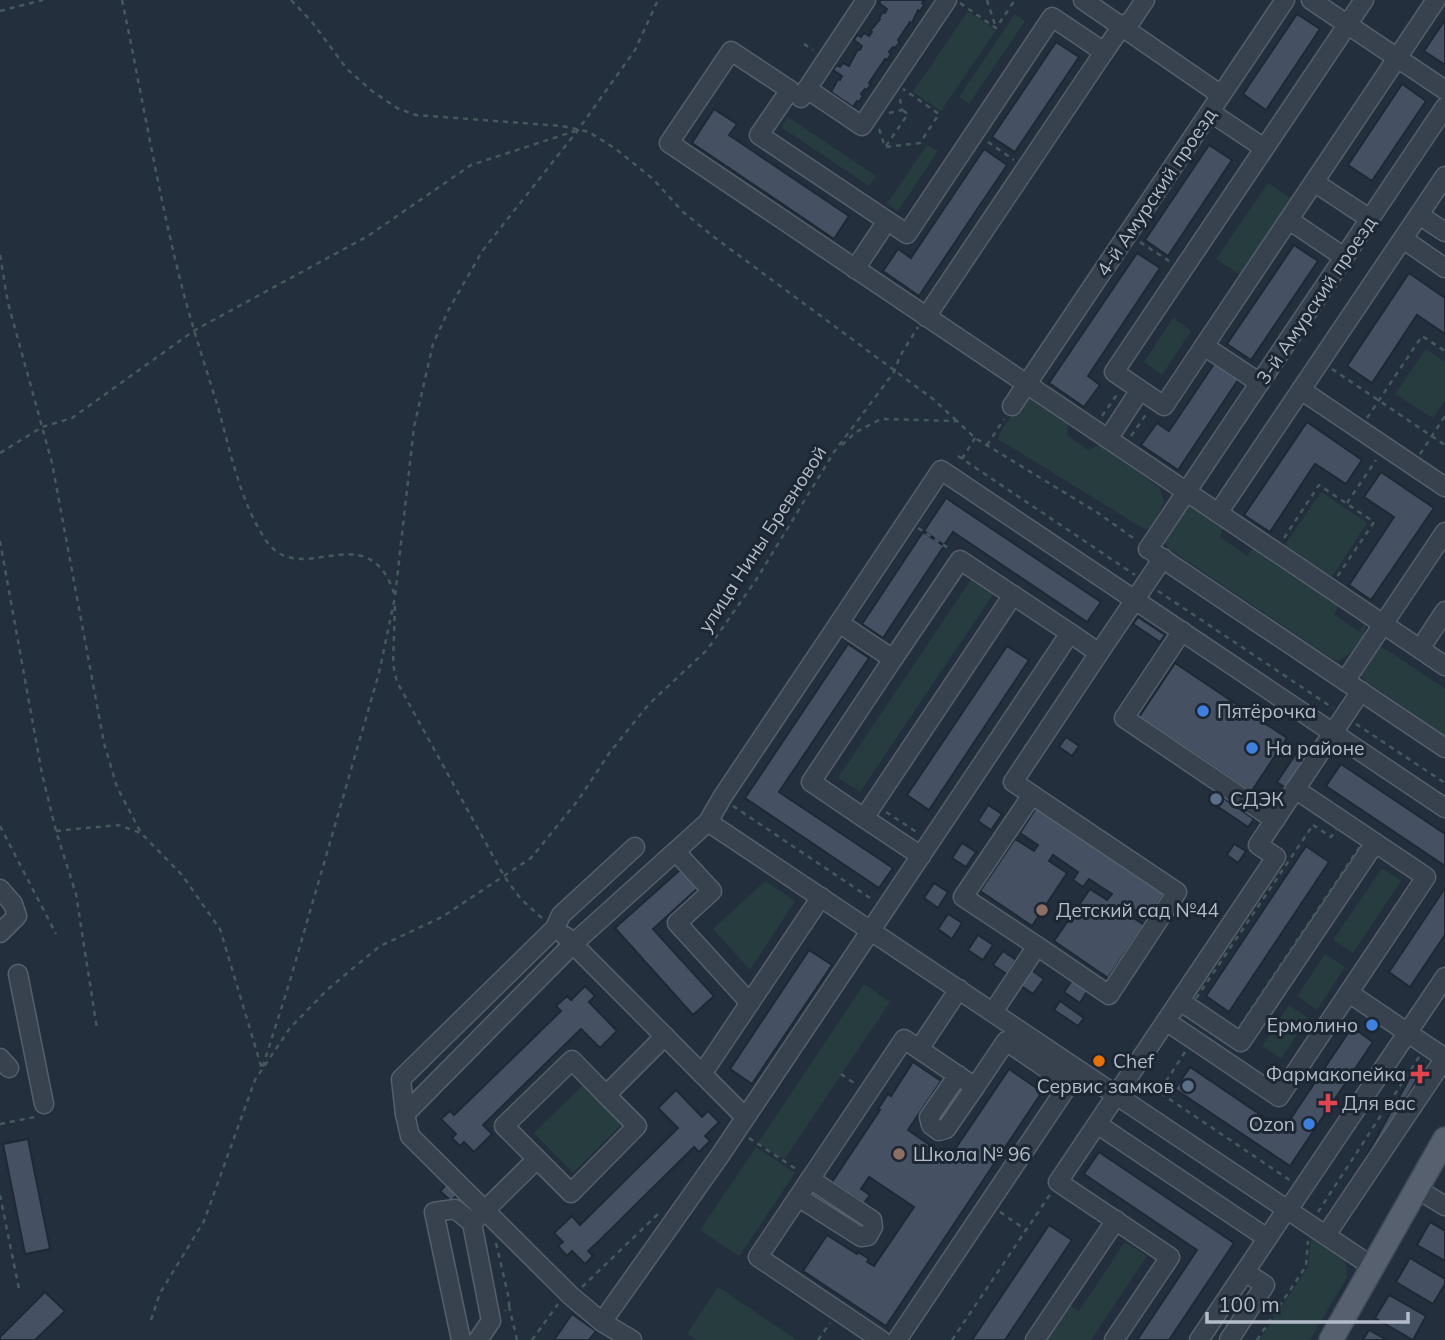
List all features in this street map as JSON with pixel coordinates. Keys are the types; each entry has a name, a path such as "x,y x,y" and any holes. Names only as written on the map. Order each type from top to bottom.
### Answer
{"main road":[{"path":"1331,1340 1445,1139"}],"street":[{"path":"866,0 759,135 907,234 1052,17 1104,52"},
{"path":"947,0 862,126 731,51 669,144 1027,385 1102,432 1186,492 1445,666"},
{"path":"1083,0 1221,95"},
{"path":"926,317 1104,52 1145,0"},
{"name":"4-й Амурский проезд","path":"1012,406 1285,0"},
{"path":"1311,0 1445,90"},
{"path":"1364,0 1114,372 1132,387 1164,406 1436,0"},
{"name":"3-й Амурский проезд","path":"1032,795 1013,782 1146,583 1152,551 1186,492 1445,107"},
{"path":"1210,112 1264,148"},
{"name":"3-й Амурский проезд","path":"1218,513 1445,176"},
{"path":"1314,182 1370,219"},
{"path":"1419,215 1445,232"},
{"path":"1289,220 1344,257"},
{"path":"855,269 887,221"},
{"path":"1403,239 1445,268"},
{"path":"1204,346 1260,383"},
{"path":"1102,432 1132,387"},
{"path":"1301,390 1445,487"},
{"path":"405,1114 575,943 708,822 942,470 1445,808"},
{"path":"1345,681 1445,532"},
{"path":"1152,551 1445,748"},
{"path":"920,856 811,782 960,560 1099,653"},
{"path":"864,818 1013,596"},
{"path":"1420,649 1445,611"},
{"path":"839,623 894,659"},
{"path":"1182,631 1124,718 1275,820"},
{"path":"601,1322 741,1124 1070,633"},
{"path":"1114,1340 1170,1256 1058,1182 1166,1021 1186,1002 1276,857 1258,845 1361,691"},
{"path":"1166,1021 1279,1097 1426,877 1295,789"},
{"path":"1032,795 1177,892 1109,995 963,897 1032,795"},
{"path":"708,822 993,1012 1074,1077"},
{"path":"1186,1002 1241,1042 1375,842"},
{"path":"622,1337 567,1297 410,1136 401,1079 555,928 561,915 635,847"},
{"path":"676,852 712,891 677,923 750,1003"},
{"path":"0,889 13,904 17,916 0,933"},
{"path":"702,1074 821,897"},
{"path":"555,928 575,943 702,1074 741,1124"},
{"path":"993,1012 1037,946"},
{"path":"18,974 39,1110"},
{"path":"1199,1340 1445,976"},
{"path":"919,1049 959,989"},
{"path":"1326,1235 1445,1058 1349,993"},
{"path":"606,1094 665,1036"},
{"path":"881,1340 758,1257 904,1039 975,1087"},
{"path":"958,1075 929,1117 931,1125 939,1131 946,1129 1006,1041 1074,1077 1116,1095 1373,1267"},
{"path":"572,1060 606,1094 637,1126 571,1193 504,1126 572,1060"},
{"path":"897,1340 1074,1077"},
{"path":"1097,1124 1268,1238"},
{"path":"472,1223 537,1159"},
{"path":"798,1196 861,1237 867,1236 873,1227 872,1220 810,1179"},
{"path":"1417,1189 1445,1206"},
{"path":"461,1340 435,1212 455,1209 472,1223 491,1321 478,1340"},
{"path":"1035,1340 1116,1220"},
{"path":"1228,1340 1265,1285 1245,1272"}],"path":[{"path":"0,11 43,0"},
{"path":"122,0 182,287 240,487 266,541 278,551 292,559 307,560 357,553 372,560 390,581 395,597 372,699 262,1069 255,1080 204,1221 160,1293 151,1320"},
{"path":"291,0 312,22 346,69 397,108 415,115 506,121 589,132 616,149 654,180 683,212 766,277 933,399 975,438 1098,513 1152,551"},
{"path":"555,928 533,912 504,876 397,682 393,664 395,597 414,427 433,344 449,309 483,250 578,130 635,50 658,0"},
{"path":"955,0 996,28"},
{"path":"987,0 996,28"},
{"path":"996,28 1015,0"},
{"path":"885,147 920,143 939,114 891,81"},
{"path":"873,109 885,147"},
{"path":"885,147 908,114 902,110"},
{"path":"0,453 42,427 72,418 195,330 368,236 471,165 578,130"},
{"path":"979,137 1021,165"},
{"path":"1134,238 1179,268"},
{"path":"0,255 8,303 52,463 104,743 117,787 141,833 181,875 220,929 262,1069"},
{"name":"улица Нины Бревновой","path":"262,1069 290,1028 328,989 380,946 442,917 531,858 579,799 610,752 649,704 707,650 756,580 834,452 894,372 914,332 926,317"},
{"path":"1359,430 1422,336 1445,351"},
{"path":"1321,361 1445,445"},
{"path":"1102,432 1132,387"},
{"path":"1126,444 1153,404"},
{"path":"987,446 1012,406"},
{"path":"1412,465 1445,416"},
{"path":"834,452 856,432 881,419 957,421"},
{"path":"975,438 960,458 1445,783"},
{"path":"1347,503 1382,451"},
{"path":"1278,546 1319,485 1347,503 1374,522 1333,583"},
{"path":"913,524 956,553"},
{"path":"0,541 42,774 76,894 97,1029"},
{"path":"722,798 885,908"},
{"path":"885,811 924,838"},
{"path":"56,831 118,825 141,833"},
{"path":"1186,1002 1313,825 1331,837 1339,826 1363,842 1236,1032"},
{"path":"0,827 56,934"},
{"path":"1257,1340 1306,1266 1310,1224 1427,1045"},
{"path":"1159,1092 1297,1185"},
{"path":"0,1124 39,1110"},
{"path":"741,1124 810,1179"},
{"path":"952,1340 1058,1182"},
{"path":"0,1195 19,1289"},
{"path":"533,1340 567,1297 661,1211"},
{"path":"509,1306 517,1340"},
{"path":"818,1340 838,1311"}],"green space":[{"path":"968,11 996,30 941,111 913,92"},
{"path":"1015,14 1025,21 969,104 959,97"},
{"path":"788,117 876,176 869,186 781,127"},
{"path":"927,145 938,151 898,211 887,204"},
{"path":"1268,183 1293,200 1241,276 1216,259"},
{"path":"1173,318 1191,331 1162,375 1144,362"},
{"path":"1426,349 1445,362 1445,400 1433,418 1395,394"},
{"path":"1026,396 1068,424 1067,435 1088,450 1099,445 1160,488 1164,503 1150,528 1144,529 998,439"},
{"path":"1321,492 1367,523 1331,578 1284,546"},
{"path":"1187,502 1197,508 1198,512 1203,515 1208,513 1224,525 1220,537 1247,556 1254,546 1335,600 1338,606 1334,614 1358,631 1366,623 1361,640 1352,651 1337,661 1331,658 1169,549 1164,542 1164,536"},
{"path":"972,578 994,593 860,792 838,778"},
{"path":"1376,645 1445,689 1445,736 1363,679 1360,671"},
{"path":"1382,868 1401,881 1353,953 1333,940"},
{"path":"765,881 795,901 750,970 713,929"},
{"path":"1325,954 1345,967 1317,1010 1297,996"},
{"path":"864,984 890,1002 784,1160 758,1143"},
{"path":"1289,1005 1308,1018 1281,1059 1262,1046"},
{"path":"590,1078 628,1118 573,1173 534,1133"},
{"path":"756,1147 795,1173 739,1256 700,1230"},
{"path":"1312,1232 1343,1257 1347,1277 1310,1340 1259,1340 1308,1267"},
{"path":"1125,1242 1147,1256 1091,1340 1041,1340 1066,1303 1079,1311"},
{"path":"718,1287 797,1340 696,1340 687,1334"}],"building":[{"path":"881,0 925,0 898,40 900,42 889,52 891,54 853,107 831,92 842,76 833,70 843,63 849,66 858,49 860,50 862,46 854,40 857,35 861,37 864,33 869,36 883,12 885,13 887,9 879,3"},
{"path":"1297,14 1320,29 1266,110 1243,94"},
{"path":"1445,20 1445,65 1424,51"},
{"path":"1056,42 1079,57 1015,152 992,137"},
{"path":"1402,84 1426,101 1372,181 1348,165"},
{"path":"714,109 737,124 729,135 849,216 834,239 692,143"},
{"path":"1209,145 1232,160 1168,256 1145,240"},
{"path":"984,149 1007,165 919,296 883,271 898,249 911,258"},
{"path":"1294,245 1318,261 1251,360 1227,344"},
{"path":"1137,253 1160,268 1088,376 1100,385 1084,407 1049,383"},
{"path":"1409,273 1445,298 1445,334 1417,315 1372,383 1347,366"},
{"path":"1216,361 1240,377 1178,470 1141,445 1157,423 1169,431"},
{"path":"1307,422 1362,460 1346,484 1315,464 1270,532 1244,515"},
{"path":"1381,472 1434,508 1371,600 1349,585 1394,517 1364,497"},
{"path":"946,498 1101,602 1087,622 953,532 944,545 924,531"},
{"path":"923,532 944,546 883,638 862,624"},
{"path":"1138,617 1165,635 1160,642 1133,624"},
{"path":"848,644 869,658 779,792 893,868 879,888 745,798"},
{"path":"1007,646 1029,660 929,810 907,795"},
{"path":"1175,663 1287,738 1251,792 1139,717"},
{"path":"1066,737 1079,746 1072,756 1059,747"},
{"path":"1301,746 1314,755 1290,791 1277,782"},
{"path":"1341,764 1445,834 1445,866 1326,786"},
{"path":"1213,791 1254,819 1248,827 1208,800"},
{"path":"988,805 1002,814 991,830 978,821"},
{"path":"1036,808 1164,894 1148,919 1127,905 1123,911 1144,925 1108,978 1054,941 1090,889 1107,900 1112,894 1089,879 1083,887 1073,880 1078,872 1053,855 1049,861 1067,873 1032,926 980,891 1015,839 1034,851 1038,845 1020,833"},
{"path":"962,843 976,852 966,867 952,858"},
{"path":"1234,844 1246,851 1238,863 1227,855"},
{"path":"1306,846 1329,862 1229,1012 1206,996"},
{"path":"681,869 698,888 653,929 714,996 693,1015 615,928"},
{"path":"934,883 948,892 938,908 924,898"},
{"path":"1445,888 1445,935 1410,987 1389,972"},
{"path":"948,914 962,923 952,939 938,929"},
{"path":"978,935 993,945 983,960 968,950"},
{"path":"809,950 832,965 752,1084 730,1069"},
{"path":"1003,951 1016,960 1007,974 993,965"},
{"path":"1030,969 1044,979 1033,994 1020,985"},
{"path":"1073,979 1088,990 1080,1003 1064,992"},
{"path":"585,986 595,996 589,1002 617,1031 600,1048 581,1029 483,1125 492,1134 474,1152 464,1142 460,1146 452,1138 456,1134 441,1119 450,1111 454,1115 561,1011 556,1006 567,996 571,1000"},
{"path":"1060,1001 1084,1018 1078,1026 1054,1010"},
{"path":"1352,1027 1373,1042 1290,1166 1175,1089 1190,1067 1283,1130"},
{"path":"913,1062 941,1081 908,1130 949,1158 1009,1069 1042,1092 886,1326 803,1271 827,1235 869,1259 867,1262 874,1266 914,1207 869,1177 861,1189 870,1195 864,1203 832,1182 888,1094 891,1096"},
{"path":"1418,1063 1424,1066 1358,1185 1352,1182"},
{"path":"676,1090 702,1117 708,1111 719,1122 705,1136 710,1141 699,1152 694,1147 588,1251 593,1256 585,1264 572,1251 567,1256 558,1246 563,1242 554,1233 572,1216 580,1225 678,1128 658,1108"},
{"path":"28,1139 50,1249 25,1254 3,1144"},
{"path":"1099,1152 1234,1243 1169,1340 1137,1340 1197,1250 1084,1174"},
{"path":"449,1182 460,1192 451,1201 440,1191"},
{"path":"1430,1222 1445,1231 1445,1261 1417,1245"},
{"path":"1049,1225 1072,1240 1005,1340 972,1340"},
{"path":"1410,1258 1445,1279 1445,1284 1433,1304 1396,1282"},
{"path":"45,1292 65,1311 35,1340 0,1340 0,1337"},
{"path":"1389,1295 1426,1316 1413,1340 1375,1318"},
{"path":"572,1314 596,1331 589,1340 554,1340"},
{"path":"1369,1330 1387,1340 1363,1340"}],"place":[{"name":"Пятёрочка","path":"1203,711"},
{"name":"На районе","path":"1252,748"},
{"name":"СДЭК","path":"1216,799"},
{"name":"Детский сад №44","path":"1042,910"},
{"name":"Ермолино","path":"1372,1025"},
{"name":"Chef","path":"1099,1061"},
{"name":"Фармакопейка","path":"1420,1074"},
{"name":"Сервис замков","path":"1188,1086"},
{"name":"Для вас","path":"1328,1103"},
{"name":"Ozon","path":"1309,1124"},
{"name":"Школа № 96","path":"899,1154"}]}
